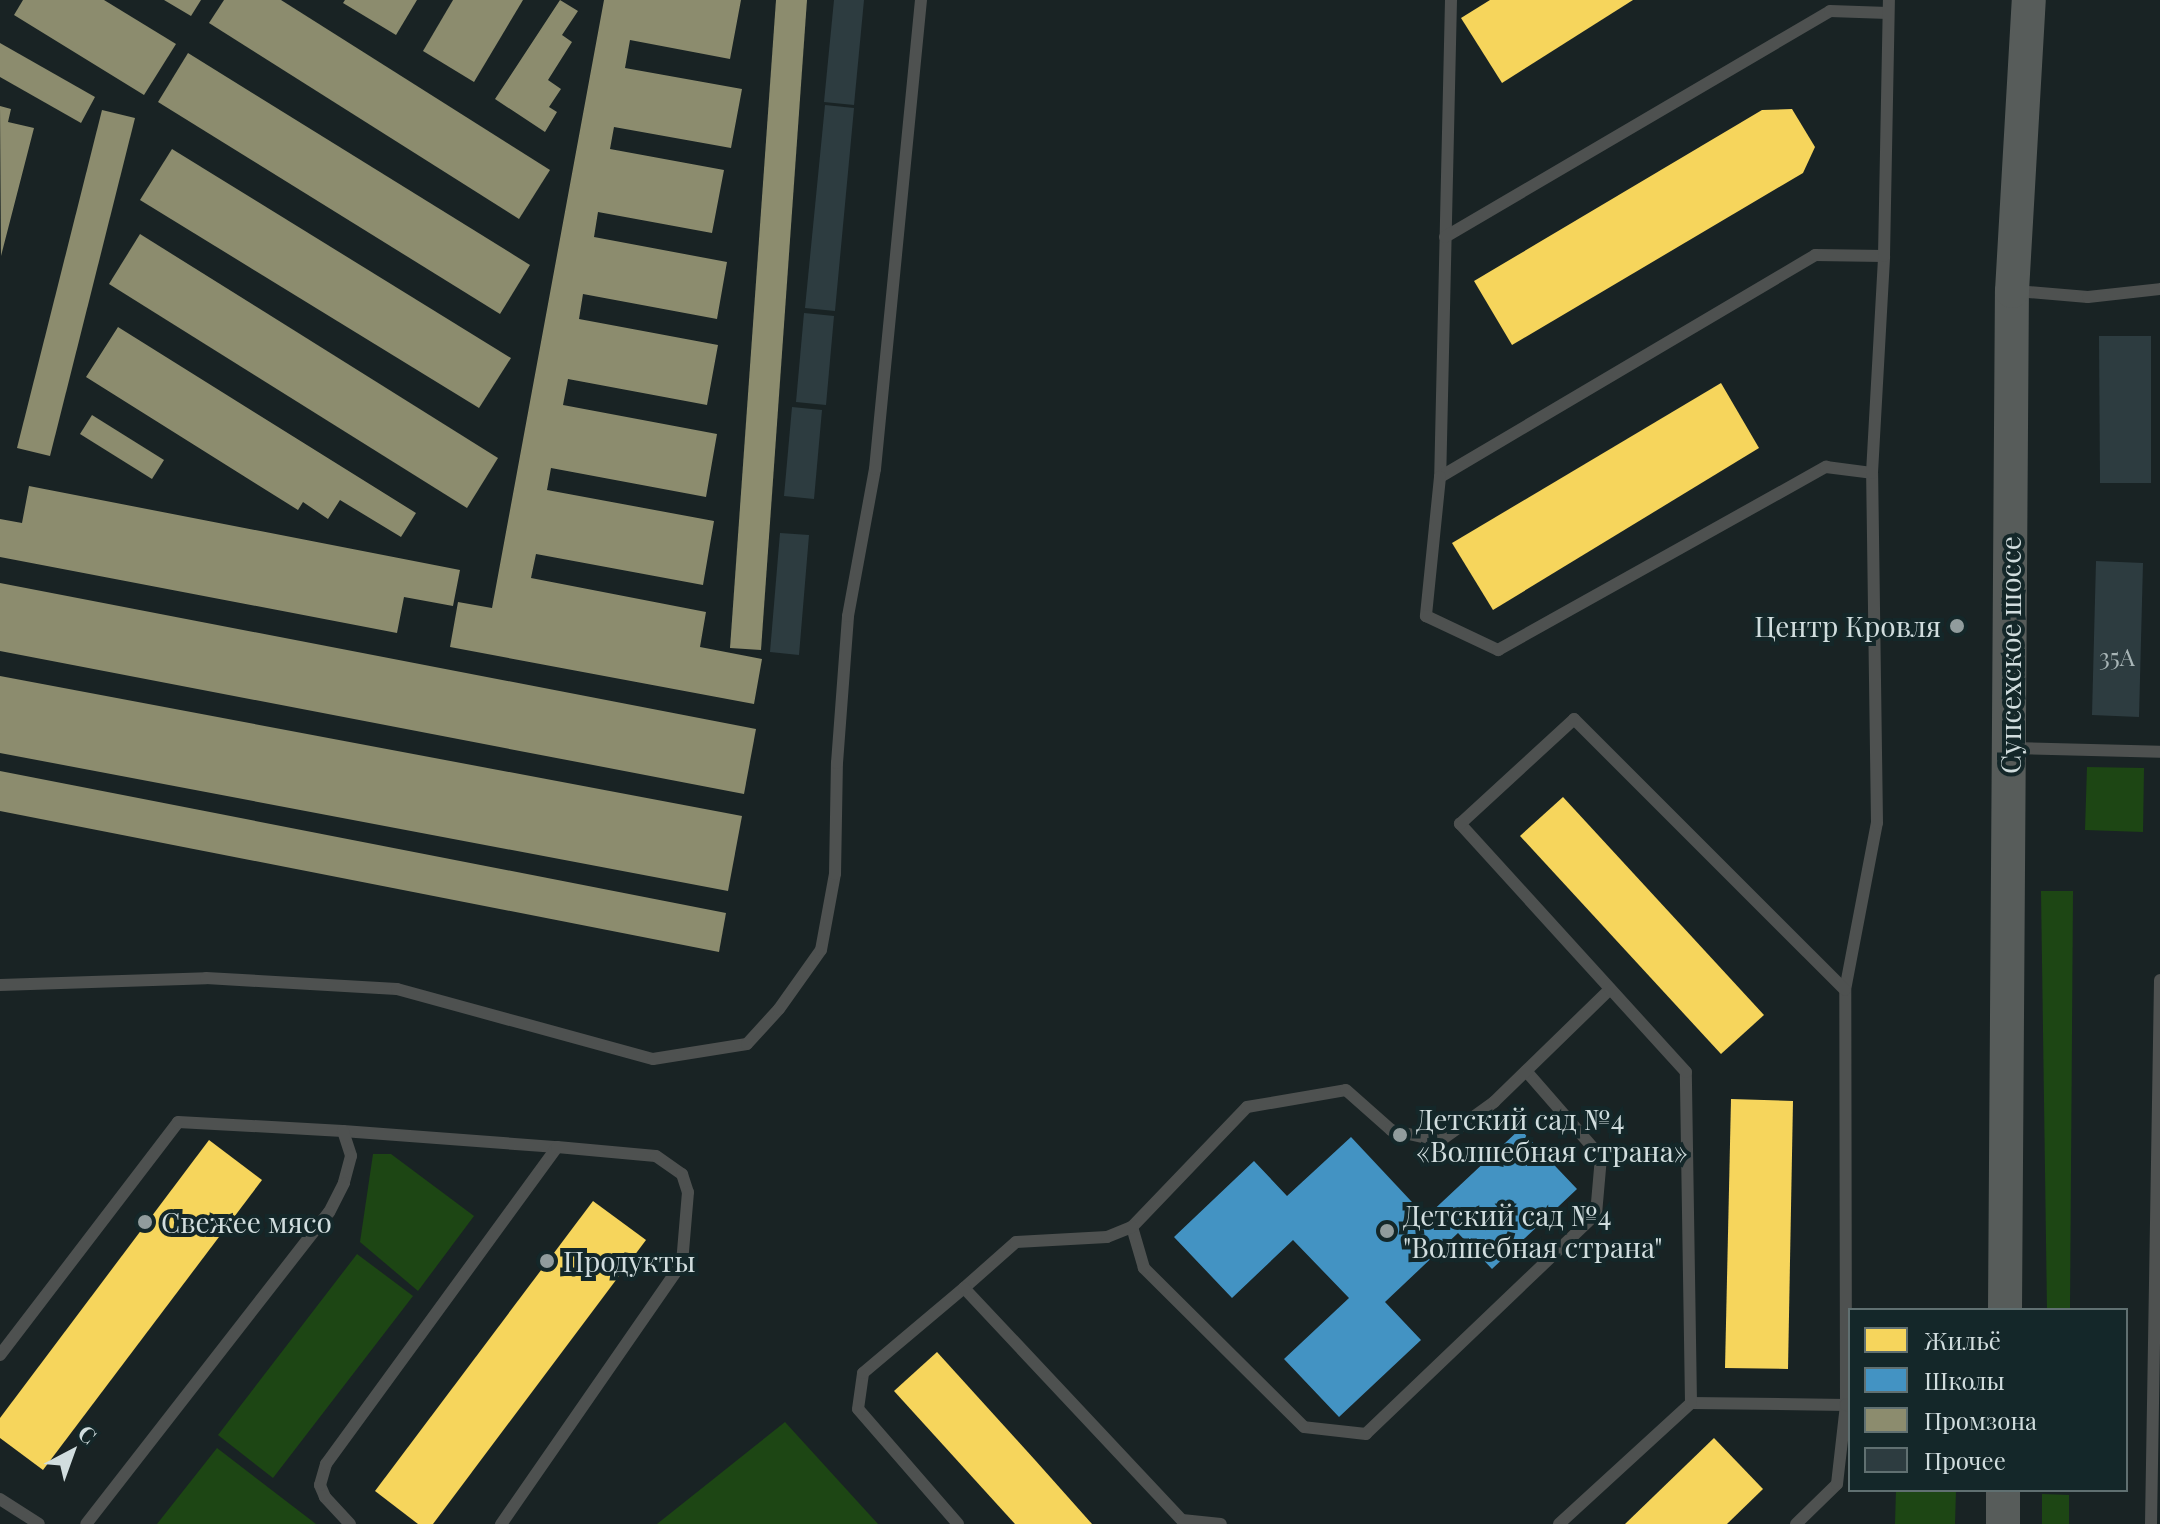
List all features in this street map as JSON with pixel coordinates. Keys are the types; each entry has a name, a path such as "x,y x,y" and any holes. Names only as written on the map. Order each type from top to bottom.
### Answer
{"main road":[{"name":"Супсехское шоссе","path":"2005,1308 2012,291 2029,0"},
{"path":"2003,1492 2003,1524"}],"lane":[{"path":"0,985 206,978 397,989 653,1059 747,1044 779,1009 821,950 835,874 837,763 848,616 875,469 921,0"},
{"path":"1451,0 1440,477 1426,616 1498,650 1826,467 1872,473"},
{"path":"1445,237 1830,11 1888,6 1884,256 1872,473 1877,823 1845,990 1848,1406 1837,1484 1796,1524"},
{"path":"1440,477 1815,255 1884,256"},
{"path":"2012,291 2088,297 2160,289"},
{"path":"1691,1403 1686,1072 1460,824 1574,719 1845,990"},
{"path":"2009,748 2160,752"},
{"path":"2151,1524 2156,1431 2160,980"},
{"path":"958,1524 858,1409 863,1373 1016,1242 1107,1237 1132,1227 1247,1107 1346,1090 1391,1130 1440,1141 1494,1102 1610,989"},
{"path":"1132,1227 1144,1268 1304,1427 1366,1434 1596,1214 1601,1157 1526,1071"},
{"path":"0,1355 178,1122 343,1131 656,1156 682,1174 688,1192 682,1263 501,1524"},
{"path":"86,1524 329,1212 344,1183 351,1156 343,1131"},
{"path":"350,1524 325,1497 320,1485 326,1464 557,1147"},
{"path":"964,1288 1182,1520 1221,1524"},
{"path":"1559,1524 1691,1403 1848,1406"},
{"path":"0,1499 39,1524"}],"green space":[{"path":"2087,767 2144,768 2143,832 2085,830"},
{"path":"2041,891 2073,891 2070,1308 2047,1308"},
{"path":"373,1154 391,1154 474,1216 418,1291 360,1242"},
{"path":"357,1254 413,1296 273,1478 218,1435"},
{"path":"785,1422 878,1524 657,1524"},
{"path":"217,1448 316,1524 157,1524"},
{"path":"1896,1492 1956,1492 1955,1524 1895,1524"},
{"path":"2042,1494 2069,1495 2069,1524 2042,1524"}],"building: Жильё":[{"path":"1490,0 1633,0 1502,83 1461,18"},
{"path":"1792,109 1815,147 1803,173 1512,345 1474,281 1762,110"},
{"path":"1721,383 1759,448 1493,610 1452,543"},
{"path":"1563,797 1764,1015 1721,1054 1520,836"},
{"path":"1731,1099 1793,1101 1788,1369 1725,1368"},
{"path":"209,1140 262,1180 43,1470 0,1438 0,1418"},
{"path":"593,1201 646,1240 433,1524 418,1524 375,1491"},
{"path":"937,1352 1092,1524 1015,1524 894,1391"},
{"path":"1714,1438 1763,1489 1727,1524 1625,1524"}],"building: Школы":[{"path":"1520,1129 1577,1189 1492,1269 1458,1233 1385,1302 1421,1340 1339,1417 1284,1359 1349,1298 1293,1240 1232,1298 1174,1237 1254,1161 1287,1196 1351,1137 1426,1217"}],"building: Промзона":[{"path":"23,0 104,0 176,44 144,95 14,15"},
{"path":"164,0 201,0 191,16"},
{"path":"224,0 281,0 550,170 519,219 209,23"},
{"path":"345,0 417,0 396,35 343,3"},
{"path":"453,0 523,0 474,82 423,51"},
{"path":"560,0 578,11 562,35 572,42 548,80 561,89 549,107 557,112 545,132 495,99"},
{"path":"604,0 741,0 730,59 630,40 625,68 742,89 731,148 614,127 610,149 724,170 712,233 598,212 594,237 727,262 717,319 583,294 579,319 718,345 707,405 568,379 563,405 717,434 706,497 551,468 547,490 714,521 703,585 536,554 531,578 706,612 700,647 762,659 754,704 450,647 458,602 492,608"},
{"path":"776,0 807,0 761,650 730,648"},
{"path":"0,43 95,97 81,123 0,77"},
{"path":"188,53 530,265 500,314 158,102"},
{"path":"0,106 11,109 8,122 34,128 1,256"},
{"path":"102,110 135,118 50,456 17,448"},
{"path":"172,149 511,358 479,408 140,200"},
{"path":"140,234 498,458 467,508 109,284"},
{"path":"118,327 416,513 401,537 340,500 328,519 303,502 298,510 86,377"},
{"path":"92,415 164,460 152,479 80,434"},
{"path":"29,486 460,570 453,606 404,597 397,633 0,557 0,519 22,523"},
{"path":"0,583 756,729 744,794 0,651"},
{"path":"0,676 742,816 728,891 0,753"},
{"path":"0,771 726,913 719,952 0,811"}],"building: Прочее":[{"path":"834,0 864,0 854,105 824,102"},
{"path":"825,105 854,108 835,311 805,308"},
{"path":"804,313 834,316 826,405 796,402"},
{"path":"2099,336 2151,336 2151,483 2100,483"},
{"path":"792,407 822,410 814,499 784,496"},
{"path":"780,533 809,535 799,655 770,652"},
{"path":"2096,561 2143,563 2139,717 2092,715"}],"place":[{"name":"Центр Кровля","path":"1957,626"},
{"name":"Детский сад №4 «Волшебная страна»","path":"1400,1135"},
{"name":"Свежее мясо","path":"145,1222"},
{"name":"Детский сад №4 \"Волшебная страна\"","path":"1387,1231"},
{"name":"Продукты","path":"547,1261"}]}
